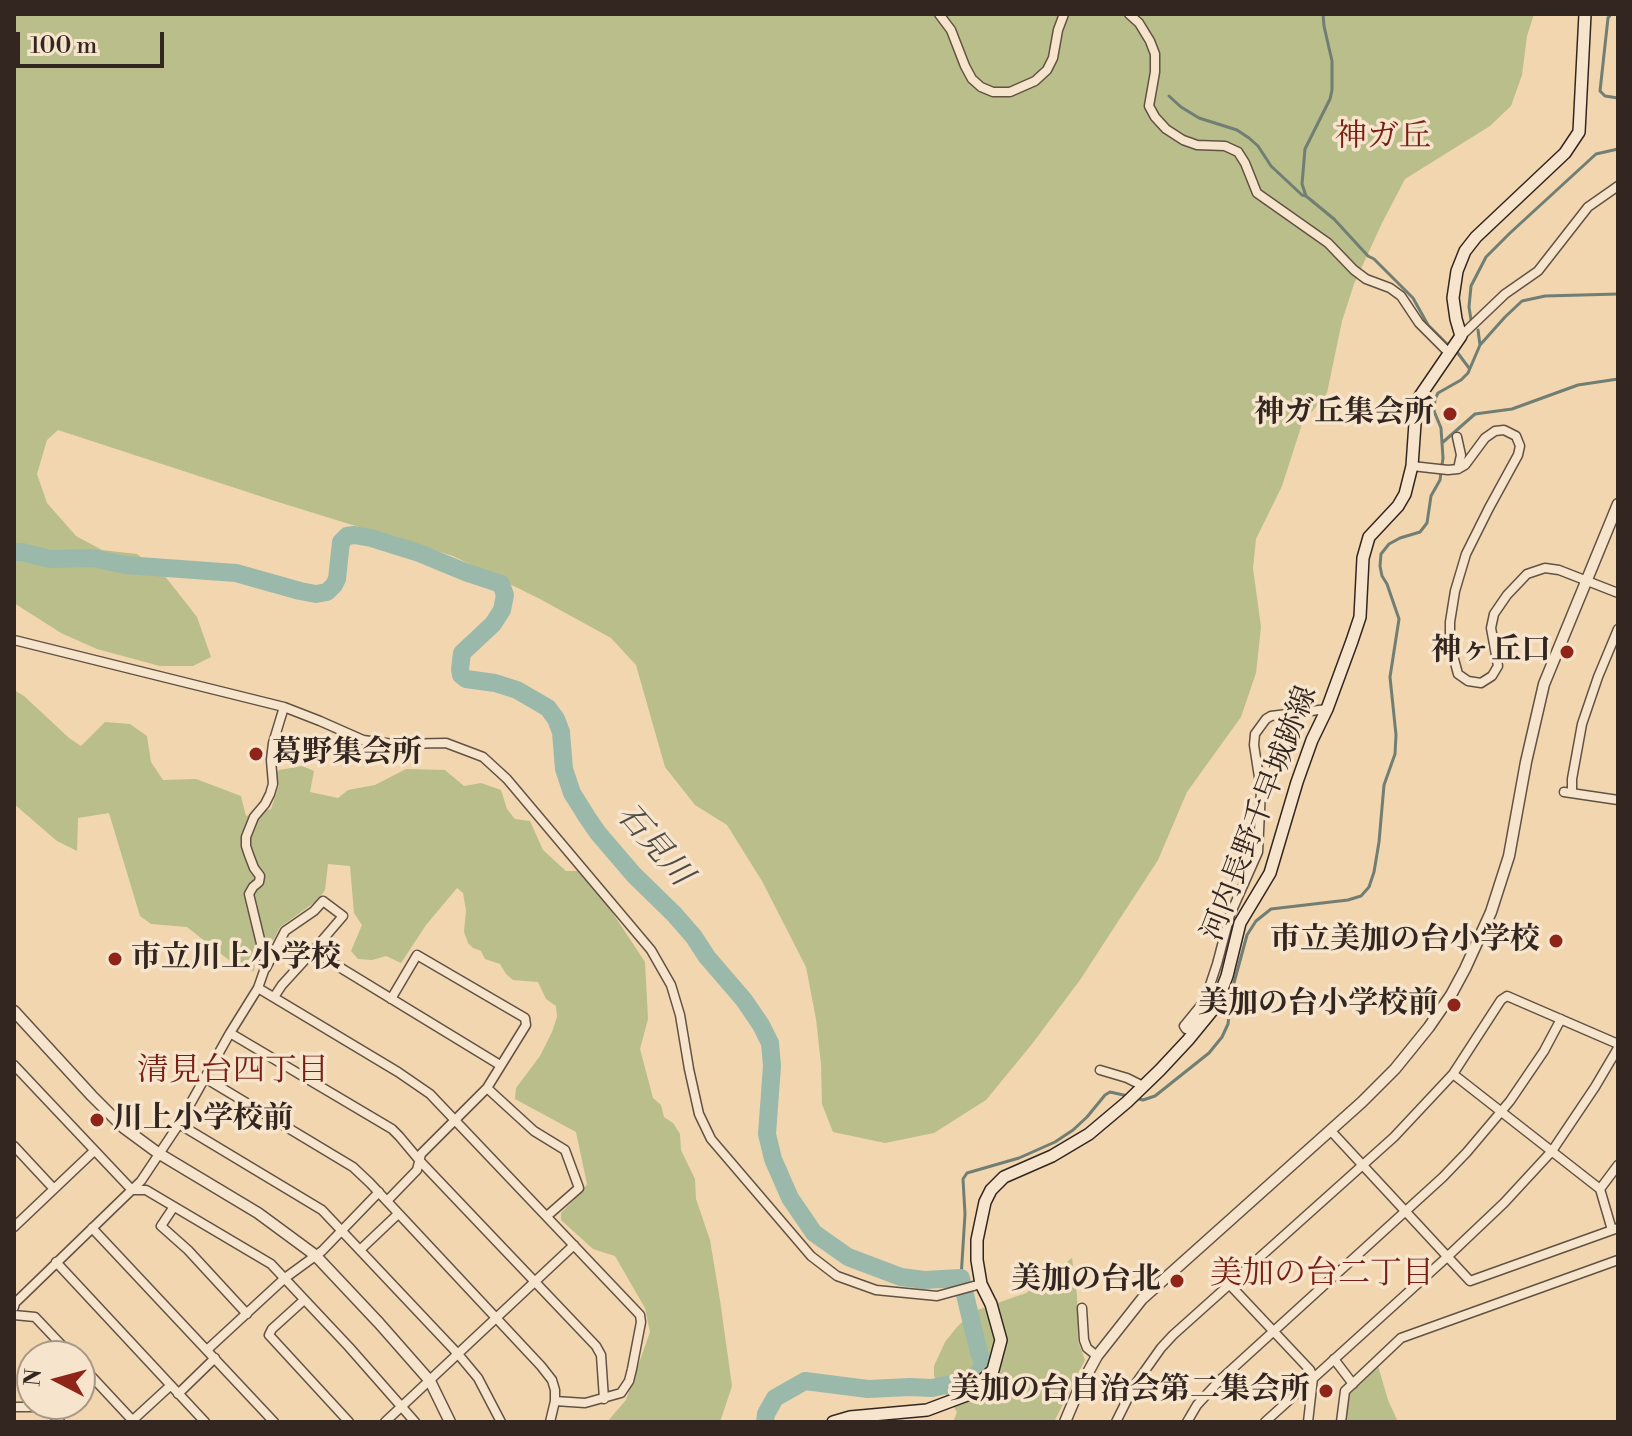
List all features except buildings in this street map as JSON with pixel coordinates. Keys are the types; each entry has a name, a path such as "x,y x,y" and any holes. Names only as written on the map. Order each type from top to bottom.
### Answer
{"main road":[{"path":"1461,336 1453,298 1457,271 1465,251 1565,153 1579,132 1585,14"},
{"name":"河内長野千早城跡線","path":"833,1422 850,1417 927,1410 967,1395 993,1370 1001,1340 991,1304 981,1284 977,1260 977,1240 985,1202 991,1190 1004,1177 1052,1156 1089,1134 1135,1094 1188,1040 1215,1007 1227,976 1240,923 1270,873 1297,782 1360,617 1363,558 1369,537 1398,506 1415,466 1416,409 1420,396 1461,336"}],"street":[{"path":"939,14 951,30 972,79 993,92 1010,92 1035,81 1047,70 1064,14"},
{"path":"1129,14 1145,32 1155,54 1149,106 1166,129 1197,145 1225,146 1238,152 1257,193 1328,243 1366,279 1401,296 1419,323 1450,354"},
{"path":"1461,336 1505,294 1538,271 1588,207 1618,186"},
{"path":"1415,466 1458,469 1495,431 1504,430 1519,441 1518,455 1466,554 1455,591 1450,644 1458,674 1468,681 1481,683 1492,676 1498,666 1491,628 1494,614 1527,574 1545,568 1559,570 1618,593"},
{"path":"1457,437 1461,455 1458,469"},
{"path":"1065,1422 1097,1356 1142,1299 1331,1131 1395,1069 1451,995 1491,912 1509,856 1544,684 1618,504"},
{"path":"1618,629 1582,724 1568,793 1618,800"},
{"path":"14,640 284,707 363,740 393,744 446,743 483,757 497,769 651,950 671,985 680,1015 699,1114 711,1139 811,1256 837,1276 876,1290 937,1296 981,1284"},
{"path":"265,968 249,894 260,876 249,855 246,837 273,784 273,743 284,707"},
{"path":"1215,1007 1204,1011 1186,1029 1184,1026 1202,1004 1208,991 1230,915 1258,852 1261,790 1255,734 1271,716 1327,709"},
{"path":"14,1307 141,1181 179,1124 258,988 285,931 323,901 343,916 274,997"},
{"path":"313,951 500,1065"},
{"path":"387,1201 417,1170 421,1154 487,1088 526,1025 525,1018 417,955 391,999"},
{"path":"258,988 430,1094 640,1315 629,1381 621,1393 585,1403 555,1401"},
{"path":"1116,1422 1134,1386 1161,1348 1394,1137 1453,1074 1501,1000 1507,996 1618,1046 1552,1151 1504,1203 1265,1422"},
{"path":"14,1011 124,1128 158,1153 258,1213 315,1255 430,1381 450,1422"},
{"path":"1187,1422 1207,1393 1272,1330 1459,1160 1501,1113 1544,1051 1561,1019"},
{"path":"230,1033 392,1129 596,1346 601,1355 604,1399"},
{"path":"14,1065 132,1190 146,1190 271,1264 415,1422"},
{"path":"1100,1070 1127,1078 1135,1094"},
{"path":"1331,1131 1470,1281 1615,1229 1600,1189 1453,1074"},
{"path":"205,1078 353,1167 379,1192 552,1380 555,1401 550,1422"},
{"path":"487,1088 534,1131 565,1150 579,1188 547,1216"},
{"path":"179,1124 322,1210 458,1354 478,1378 501,1422"},
{"path":"14,1146 54,1189"},
{"path":"14,1227 94,1151"},
{"path":"1600,1189 1618,1165"},
{"path":"208,1349 285,1278 315,1255 379,1192"},
{"path":"173,1208 161,1226 188,1250 247,1314"},
{"path":"361,1249 398,1214"},
{"path":"92,1228 274,1422"},
{"path":"385,1422 574,1245"},
{"path":"1341,1422 1345,1391 1401,1338 1618,1260"},
{"path":"56,1262 205,1422"},
{"path":"1230,1285 1310,1370 1313,1378 1308,1422"},
{"path":"304,1300 269,1335 349,1422"},
{"path":"1082,1308 1084,1340 1087,1348 1097,1356"},
{"path":"14,1315 35,1317 57,1340"},
{"path":"178,1394 215,1358"},
{"path":"1334,1359 1353,1384"},
{"path":"96,1381 133,1421 170,1386"},
{"path":"14,1407 46,1407 60,1422"}],"green space":[{"path":"14,14 1534,14 1527,36 1522,75 1511,106 1490,126 1405,179 1354,284 1342,321 1327,393 1302,424 1282,486 1256,539 1253,568 1261,627 1256,673 1241,717 1187,792 1158,860 1080,980 986,1100 934,1133 885,1143 833,1132 822,1104 816,1019 806,967 762,881 727,825 695,805 665,767 636,665 611,638 453,556 58,430 47,440 37,474 47,503 76,536 102,550 137,554 164,575 197,617 211,657 193,666 160,666 97,649 61,633 14,603"},
{"path":"14,690 81,746 105,722 130,724 147,736 151,762 163,780 196,779 241,796 246,816 271,809 279,785 276,775 279,770 302,766 314,771 310,792 338,798 348,790 375,785 406,769 445,770 464,786 481,783 501,790 507,809 515,819 530,821 543,850 566,871 579,871 596,888 645,962 648,1019 640,1049 653,1098 661,1105 664,1117 673,1123 680,1134 681,1150 695,1179 696,1199 710,1240 732,1386 720,1422 607,1422 626,1400 650,1332 645,1308 615,1256 593,1249 561,1220 561,1213 587,1184 576,1132 515,1099 516,1088 540,1056 552,1032 557,1017 556,1006 546,999 538,982 513,980 500,964 485,959 481,951 468,943 464,932 466,910 463,893 457,888 426,925 401,963 386,956 372,960 358,959 351,951 362,925 354,913 350,866 328,864 325,890 318,900 280,927 271,945 256,956 254,971 239,968 187,927 151,924 140,916 109,813 78,818 77,851 57,841 14,804"},
{"path":"1072,1258 1078,1341 1085,1360 1054,1422 953,1422 957,1412 934,1376 934,1366 945,1342 972,1312 1026,1293"},
{"path":"1378,1366 1398,1422 1344,1422 1348,1393"}],"waterway":[{"path":"1323,14 1332,61 1332,90 1305,149 1302,184 1306,196 1334,219 1413,298 1428,325 1447,344"},
{"path":"1611,14 1608,18 1600,91 1605,96 1618,98"},
{"path":"1169,96 1199,118 1237,130 1249,138 1271,166 1306,196"},
{"path":"1471,320 1471,286 1486,257 1596,154 1618,149"},
{"path":"1135,1098 1143,1100 1155,1096 1209,1053 1222,1037 1228,1024 1232,990 1247,935 1256,921 1271,909 1348,900 1361,896 1369,887 1379,842 1384,785 1395,754 1396,735 1390,677 1399,619 1382,576 1381,554 1389,544 1420,532 1427,523 1431,496 1440,480 1443,458 1441,428 1434,411 1438,393 1468,373 1480,345 1522,301 1545,296 1618,294"},
{"path":"1478,330 1480,345"},
{"path":"1457,352 1469,368"},
{"path":"1442,443 1475,414 1512,409 1578,385 1618,379"},
{"name":"石見川","path":"14,552 50,559 93,558 125,565 236,573 316,594 327,592 334,585 341,542 347,536 354,535 419,553 501,584 505,595 502,610 493,624 462,653 461,675 466,679 517,690 548,708 561,732 564,769 572,793 587,817 634,875 694,937 761,1025 770,1043 772,1066 767,1134 773,1159 790,1198 814,1233 848,1257 901,1277 924,1280 961,1278 984,1364 974,1379 932,1388 868,1389 805,1381 775,1398 765,1422"},
{"path":"961,1278 965,1214 963,1179 967,1173 1019,1158 1055,1142 1073,1130 1110,1092 1128,1096"}],"place":[{"name":"神ガ丘集会所","path":"1450,414"},
{"name":"神ヶ丘口","path":"1567,652"},
{"name":"葛野集会所","path":"256,754"},
{"name":"市立美加の台小学校","path":"1556,941"},
{"name":"市立川上小学校","path":"115,959"},
{"name":"美加の台小学校前","path":"1454,1005"},
{"name":"川上小学校前","path":"97,1120"},
{"name":"美加の台北","path":"1177,1281"},
{"name":"美加の台自治会第二集会所","path":"1326,1391"}],"district":[{"name":"神ガ丘","path":"1383,138"},
{"name":"清見台四丁目","path":"233,1072"},
{"name":"美加の台二丁目","path":"1322,1275"}]}
